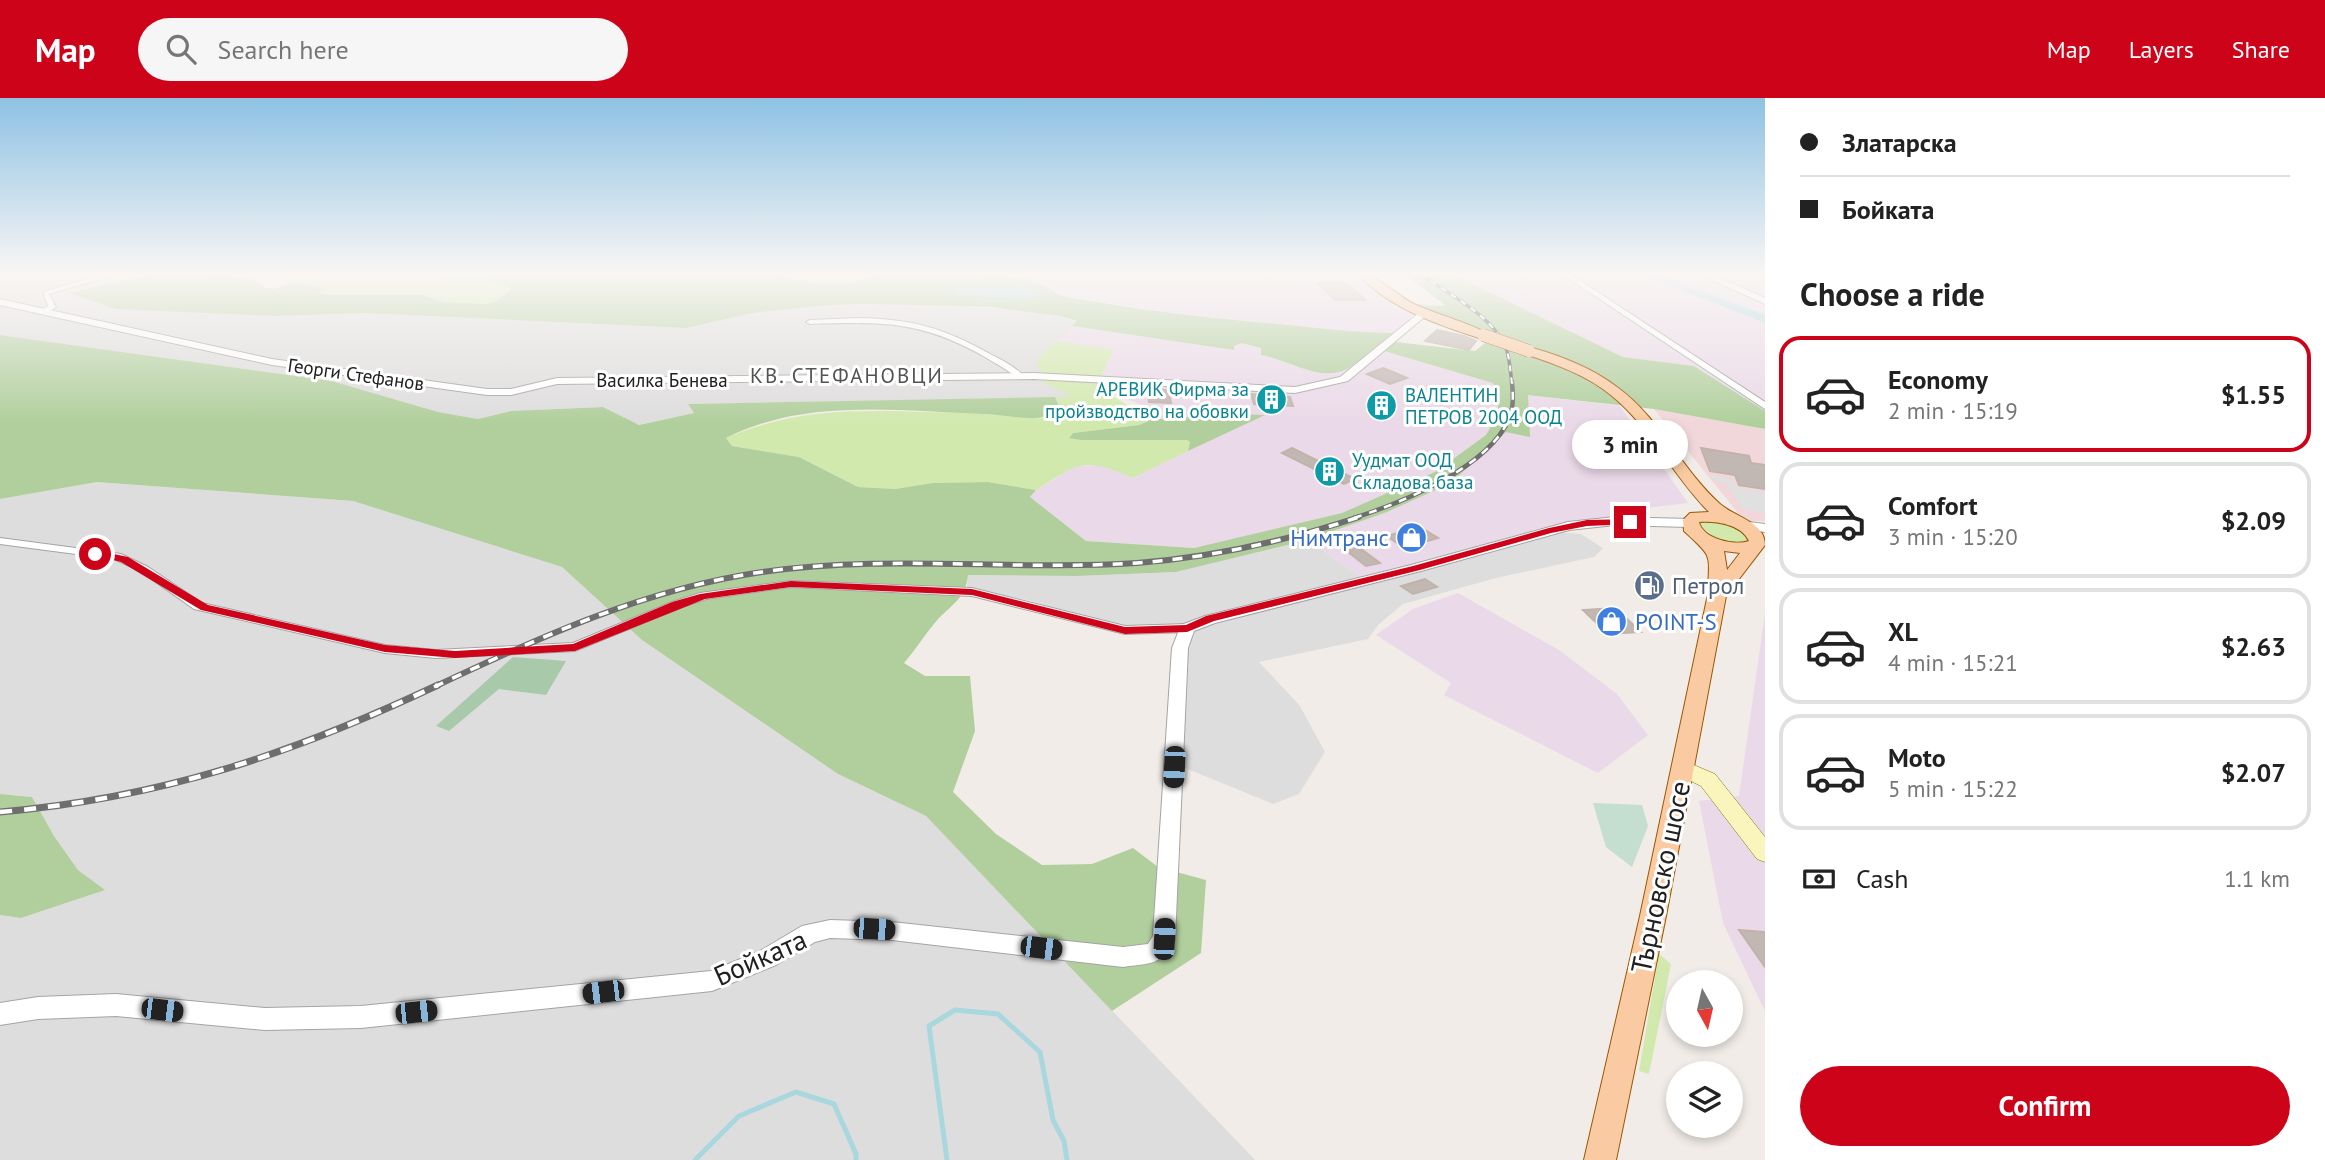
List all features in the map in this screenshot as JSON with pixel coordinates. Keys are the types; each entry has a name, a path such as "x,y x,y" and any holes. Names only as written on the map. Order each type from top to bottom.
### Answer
{"main road":[{"path":"1450,324 1579,370 1622,397 1665,447 1704,499 1761,538"},
{"path":"1696,529 1704,499"},
{"path":"1696,529 1712,517 1737,523"},
{"path":"1696,529 1738,548 1761,538"},
{"name":"Търновско шосе","path":"1600,1160 1717,594 1718,555 1696,529"},
{"name":"Търновско шосе","path":"1717,594 1761,538"},
{"path":"1682,768 1708,780 1765,853"}],"street":[{"name":"Георги Стефанов","path":"95,324 272,362 487,392 511,392 548,382"},
{"path":"915,324 937,330 985,354 1020,376"},
{"name":"Василка Бенева","path":"548,382 1020,376 1270,390 1304,389 1344,379 1411,324"},
{"path":"1641,324 1765,405"},
{"path":"0,541 117,556 144,569 198,606 385,649 436,654 575,647 704,596 791,584 972,592 1125,630 1187,628 1210,618 1587,523 1630,522 1696,529"},
{"name":"Бойката","path":"0,1014 38,1008 94,1005 265,1019 361,1017 430,1010 712,981 768,958 810,933 830,929 892,931 1123,957 1154,953 1164,939 1180,648 1187,628"}],"shaded area":[{"path":"0,324 591,324 686,328 706,324 1077,324 1074,397 688,404 694,413 638,425 603,407 511,411 478,419 438,412 332,381 0,335"},
{"path":"1269,324 1405,324 1396,333"},
{"path":"1554,324 1765,324 1765,411 1694,366 1623,357"},
{"path":"1072,326 1234,350 1234,346 1240,343 1261,348 1261,355 1347,369 1374,348 1493,383 1499,412 1486,435 1435,472 1343,513 1194,548 1086,541 1030,497 1036,490 1076,466 1103,465 1133,478 1197,446 1201,413 1181,419 1161,419 1144,406 1095,387 1114,351 1056,341"},
{"path":"1528,395 1620,406 1688,503 1630,510 1635,517 1591,520 1531,530 1361,577 1308,540 1387,512 1451,483 1506,432"},
{"path":"1654,409 1765,429 1765,521 1750,521 1738,513"},
{"path":"1707,474 1729,478 1736,486 1765,492 1765,513 1743,509 1727,484 1715,481"},
{"path":"97,482 353,501 562,567 642,640 838,774 926,816 1255,1160 0,1160 0,915 21,918 104,890 78,870 54,836 32,797 0,794 0,499"},
{"path":"1531,530 1581,534 1603,548 1594,557 1496,578 1403,604 1378,625 1368,639 1259,662 1300,706 1325,752 1299,794 1273,804 1185,768 1182,731 1186,650 1170,625 1121,627 1027,600 967,588 968,575 1077,576 1176,572 1308,540 1361,577"},
{"path":"1458,593 1559,650 1617,694 1648,735 1598,773 1444,695 1451,683 1376,635 1413,609"},
{"path":"1765,613 1765,1011 1723,923 1699,801 1739,796"}],"green space":[{"path":"591,324 706,324 686,328"},
{"path":"1074,324 1272,324 1396,333 1396,342 1475,351 1485,343 1445,324 1554,324 1623,357 1694,366 1765,411 1765,429 1654,409 1528,395 1530,437 1506,432 1451,483 1387,512 1308,540 1176,572 1077,576 968,575 962,595 938,619 904,663 925,676 970,676 975,731 953,792 996,834 1042,865 1092,864 1133,848 1158,867 1206,880 1201,953 1112,1011 926,816 838,774 642,640 562,567 353,501 97,482 0,499 0,335 332,381 438,412 478,419 511,411 603,407 639,425 694,413 688,404 1055,397 1058,404 1056,407 1046,415 1036,418 885,410 819,412 756,425 726,438 732,446 799,457 858,487 895,489 933,483 988,482 1036,490 1030,497 1086,541 1194,548 1342,513 1435,472 1486,435 1499,412 1493,383 1374,348 1347,369 1326,373 1261,355 1261,348 1241,343 1234,346 1234,350 1072,326"},
{"path":"1056,341 1114,350 1096,387 1134,409 1144,406 1161,419 1153,419 1139,425 1073,433 1069,437 1081,440 1187,440 1190,442 1188,451 1133,478 1092,465 1073,469 1036,490 988,482 933,483 895,489 858,487 799,457 732,446 726,438 777,421 851,411 1037,418 1058,404 1055,397 1072,397 1041,381 1037,360"},
{"path":"1201,413 1265,415 1188,451 1190,442 1187,440 1069,438 1073,433 1139,425 1153,419 1181,419"},
{"path":"1703,521 1717,521 1734,527 1750,539 1749,542 1727,542 1715,538 1698,525"},
{"path":"513,657 566,661 546,695 499,689 449,731 436,726"},
{"path":"0,794 32,797 54,836 78,870 105,890 21,918 0,915"},
{"path":"1593,803 1642,805 1648,826 1632,867 1606,847"},
{"path":"1659,954 1671,964 1670,970 1666,970 1666,989 1649,1074 1639,1071"}],"building":[{"path":"1437,330 1476,341 1469,350 1425,341"},
{"path":"1383,368 1407,378 1390,384 1367,374"},
{"path":"1147,389 1168,390 1171,403 1149,402"},
{"name":"АРЕВИК Фирма за пройзводство на обовки","path":"1251,394 1290,397 1293,406 1254,404"},
{"name":"Уудмат ООД Складова база","path":"1292,448 1355,479 1344,484 1282,453"},
{"path":"1701,448 1749,456 1751,463 1765,465 1765,489 1739,485 1735,475 1710,471"},
{"name":"Нимтранс","path":"1420,527 1438,538 1404,548 1387,536"},
{"path":"1349,540 1380,563 1366,566 1335,542"},
{"path":"1425,579 1437,587 1413,594 1401,586"},
{"name":"POINT-S","path":"1615,608 1641,632 1608,634 1583,610"},
{"path":"1739,930 1765,932 1765,967"}],"waterway":[{"path":"947,1160 929,1026 955,1010 998,1014 1040,1052 1053,1120 1064,1141 1067,1160"},
{"path":"695,1160 739,1116 796,1092 834,1104 856,1154 856,1160"}],"railway":[{"path":"1489,324 1507,350 1512,383"},
{"path":"1354,518 1418,493 1463,468 1483,453 1498,437 1509,419 1513,396 1512,382"},
{"path":"434,687 594,617 676,590 762,572 855,564 1137,563 1194,557 1249,547 1359,517"},
{"path":"0,812 116,796 225,769 331,732 438,685"}],"place":[{"name":"АРЕВИК Фирма за пройзводство на обовки","path":"1272,400"},
{"name":"ВАЛЕНТИН ПЕТРОВ 2004 ООД","path":"1382,406"},
{"name":"Уудмат ООД Складова база","path":"1329,471"},
{"name":"Нимтранс","path":"1412,537"},
{"name":"Петрол","path":"1649,585"},
{"name":"POINT-S","path":"1612,621"}],"district":[{"name":"КВ. СТЕФАНОВЦИ","path":"847,375"}],"route":[{"path":"95,554 124,559 205,608 385,649 455,655 566,649 586,644 676,605 704,596 791,584 972,592 1125,630 1187,628 1210,618 1416,568 1549,531 1587,523 1630,522"}]}
